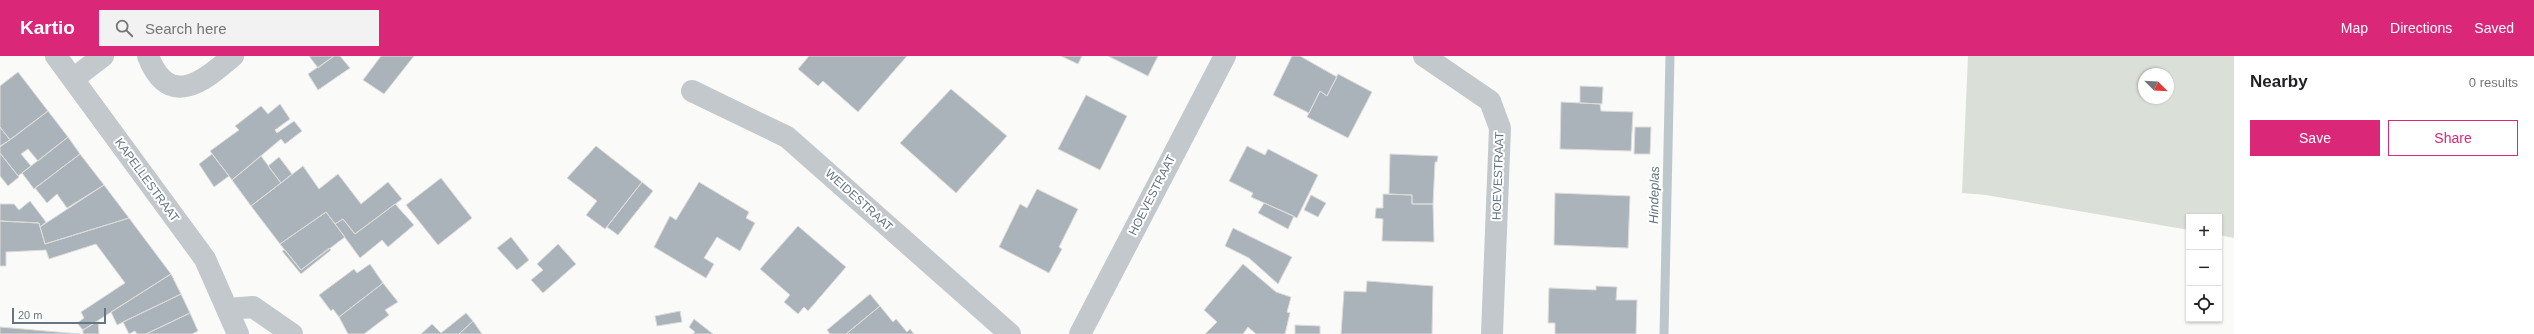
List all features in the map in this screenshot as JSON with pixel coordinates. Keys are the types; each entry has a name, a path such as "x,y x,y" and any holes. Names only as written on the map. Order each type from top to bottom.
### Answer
{"street":[{"name":"KAPELLESTRAAT","path":"56,56 205,258 238,334"},
{"path":"73,79 103,56"},
{"path":"148,56 154,71 171,84 187,88 206,80 234,56"},
{"name":"HOEVESTRAAT","path":"1080,334 1224,56"},
{"name":"HOEVESTRAAT","path":"1424,56 1490,101 1500,128 1492,334"},
{"name":"WEIDESTRAAT","path":"692,91 787,137 1010,334"},
{"path":"228,309 253,307 292,334"}],"shaded area":[{"path":"1968,56 2234,56 2234,238 2222,236 2222,214 2186,214 2186,229 1986,195 1962,193"}],"building":[{"path":"309,56 334,56 318,68"},
{"path":"334,56 340,56 350,68 318,90 308,74"},
{"path":"381,56 414,56 384,94 363,80"},
{"path":"809,56 907,56 858,112 823,81 818,86 798,69"},
{"path":"1061,56 1082,56 1078,64"},
{"path":"1108,56 1158,56 1148,76"},
{"path":"1292,56 1300,56 1337,77 1327,96 1320,91 1309,113 1273,95"},
{"path":"18,72 48,111 10,140 0,127 0,86"},
{"path":"1338,74 1372,92 1348,138 1307,117 1320,91 1327,96"},
{"path":"1580,86 1603,87 1602,104 1580,103"},
{"path":"951,89 1007,136 956,193 900,143"},
{"path":"1086,95 1127,116 1100,170 1058,149"},
{"path":"1561,102 1600,104 1601,111 1633,112 1631,151 1560,149"},
{"path":"280,104 290,119 275,130 277,133 294,121 302,131 285,144 281,139 232,180 210,151 239,130 235,126 261,106 268,114"},
{"path":"48,111 68,137 38,161 28,149 21,154 31,166 18,176 0,153 0,147"},
{"path":"0,127 10,140 0,146"},
{"path":"1635,127 1651,127 1650,154 1634,154"},
{"path":"68,137 80,154 34,189 22,173"},
{"path":"596,146 642,182 605,229 586,215 597,201 567,178"},
{"path":"1247,146 1265,155 1268,149 1318,175 1297,218 1251,197 1253,193 1229,181"},
{"path":"0,153 19,177 8,186 0,176"},
{"path":"80,154 104,185 67,208 57,194 47,203 35,188"},
{"path":"212,154 229,176 214,187 199,164"},
{"path":"1390,154 1438,156 1437,162 1435,162 1433,204 1412,204 1412,195 1389,194"},
{"path":"261,156 281,183 251,206 232,180"},
{"path":"279,157 292,174 281,183 268,166"},
{"path":"303,166 319,189 338,174 361,204 388,182 402,199 355,234 343,219 335,224 326,212 280,244 251,206"},
{"path":"441,178 472,218 438,245 406,205"},
{"path":"642,182 653,191 618,235 607,227"},
{"path":"699,182 749,212 746,218 755,223 740,251 717,237 704,258 714,264 706,278 654,247 670,216 676,220"},
{"path":"104,185 129,218 45,244 40,227"},
{"path":"1037,189 1078,209 1059,247 1062,249 1049,273 999,247 1020,204 1027,208"},
{"path":"1555,193 1630,196 1628,248 1554,245"},
{"path":"1383,194 1412,195 1412,204 1433,204 1434,242 1382,241 1383,219 1375,218 1376,208 1383,208"},
{"path":"1311,195 1326,203 1318,217 1304,210"},
{"path":"30,201 46,222 40,227 39,223 0,221 0,204 14,204 19,210"},
{"path":"1264,203 1294,216 1288,229 1258,213"},
{"path":"395,204 414,225 388,247 382,240 360,258 335,224 343,219 355,234"},
{"path":"326,212 345,237 301,270 280,244"},
{"path":"129,218 171,274 83,330 77,323 84,318 81,312 125,283 96,244 49,259 46,250 6,252 6,266 0,266 0,221 39,223 45,244"},
{"path":"798,226 846,267 808,311 804,307 798,314 784,302 790,295 760,269"},
{"path":"1233,228 1292,257 1278,284 1249,258 1225,246"},
{"path":"511,237 529,260 517,270 497,248"},
{"path":"558,244 576,264 543,293 531,280 543,270 537,264"},
{"path":"329,248 331,250 301,274 282,251 285,250 301,270"},
{"path":"370,264 383,283 339,317 333,309 331,311 319,295 354,269 357,273"},
{"path":"1243,264 1276,292 1291,297 1287,312 1290,313 1285,334 1256,334 1248,327 1243,334 1205,334 1217,322 1204,310"},
{"path":"171,274 181,294 117,325 111,312"},
{"path":"1367,281 1433,286 1432,334 1341,334 1344,291 1366,292"},
{"path":"383,283 398,302 385,310 389,315 364,334 348,334 339,317"},
{"path":"1596,286 1617,287 1616,300 1637,300 1636,334 1555,334 1555,323 1548,323 1549,288 1596,290"},
{"path":"181,294 190,313 146,334 137,334 135,331 129,334 123,322"},
{"path":"870,294 880,306 846,334 830,334 827,330"},
{"path":"880,306 893,322 896,319 907,332 910,329 914,334 846,334"},
{"path":"680,311 682,322 657,326 655,316"},
{"path":"190,313 198,331 192,334 146,334"},
{"path":"466,313 473,321 459,334 421,334 432,324 441,333"},
{"path":"694,319 713,334 693,334 695,332 689,327"},
{"path":"98,321 99,334 83,334 83,330"},
{"path":"473,321 482,334 459,334"},
{"path":"1295,325 1320,326 1320,334 1295,334"},
{"path":"0,327 80,334 0,334"}],"waterway":[{"name":"Hindeplas","path":"1664,334 1670,56"}]}
